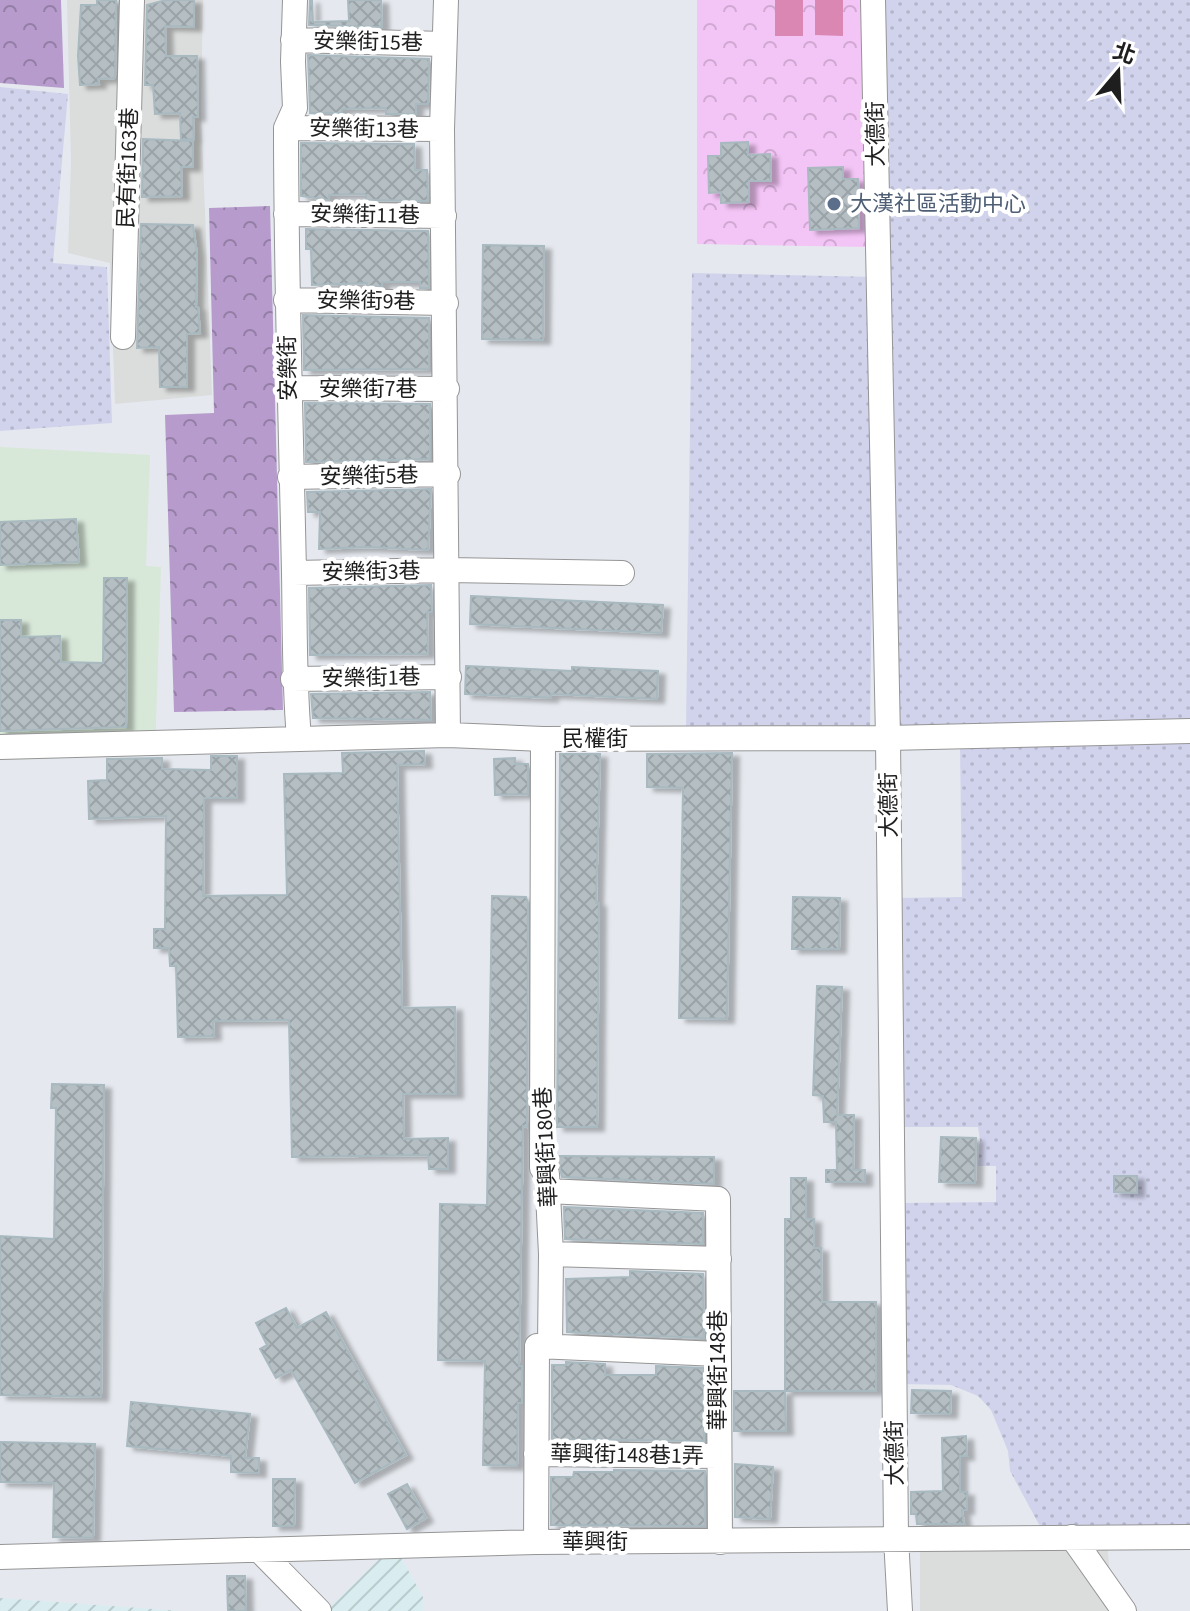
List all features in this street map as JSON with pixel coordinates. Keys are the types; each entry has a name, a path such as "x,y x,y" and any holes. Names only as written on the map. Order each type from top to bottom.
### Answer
{"street":[{"name":"民有街163巷","path":"123,337 132,0"},
{"name":"安樂街","path":"295,0 295,108 286,128 286,300 294,573 293,679 299,738"},
{"path":"446,0 442,129 448,474 448,735"},
{"name":"大德街","path":"873,0 888,738 896,1538 900,1611"},
{"name":"安樂街15巷","path":"293,40 444,44"},
{"name":"安樂街13巷","path":"286,128 442,129"},
{"name":"安樂街11巷","path":"286,214 444,216"},
{"name":"安樂街9巷","path":"286,300 446,303"},
{"name":"安樂街7巷","path":"289,388 447,389"},
{"name":"安樂街5巷","path":"290,477 448,474"},
{"name":"安樂街3巷","path":"294,573 448,570 622,573"},
{"name":"安樂街1巷","path":"293,679 449,677"},
{"name":"民權街","path":"0,747 448,735 543,739 888,738 1190,731"},
{"name":"華興街180巷","path":"536,1542 537,1346 550,1346 551,1254 547,1174 542,1168 543,739"},
{"name":"華興街148巷","path":"547,1191 718,1199 720,1542"},
{"path":"551,1254 719,1259"},
{"path":"550,1346 718,1354"},
{"name":"華興街148巷1弄","path":"536,1454 718,1456"},
{"path":"1072,1537 1124,1611"},
{"name":"華興街","path":"0,1557 536,1542 1190,1537"},
{"path":"259,1550 319,1611"}],"shaded area":[{"path":"67,0 203,0 201,108 212,395 115,404 110,263 68,253 71,161"},
{"path":"775,0 803,0 803,36 775,36"},
{"path":"815,0 843,0 843,36 815,35"},
{"path":"882,0 1190,0 1190,726 894,730"},
{"path":"0,87 68,94 53,263 107,267 112,423 0,431"},
{"path":"692,273 876,277 870,731 686,728"},
{"path":"0,447 150,455 146,566 161,567 155,755 0,760"},
{"path":"1190,742 1190,1529 1042,1530 1010,1471 1008,1451 991,1410 978,1396 951,1385 900,1384 898,1203 996,1202 996,1166 978,1166 978,1127 898,1127 896,898 962,897 960,746"},
{"path":"920,1540 1107,1541 1113,1611 920,1611"},
{"path":"386,1552 398,1552 423,1597 423,1611 326,1611"},
{"path":"0,1598 181,1611 0,1611"}],"green space":[{"path":"0,0 61,0 64,88 0,83"},
{"path":"697,0 864,0 867,247 697,244"},
{"path":"270,206 283,710 174,712 165,415 214,413 209,208"}],"building":[{"path":"97,0 116,0 115,78 98,79 99,84 80,85 81,5 97,5"},
{"path":"166,0 194,0 194,27 165,26 166,56 197,56 198,117 193,117 194,139 181,140 180,113 155,114 153,85 145,85 147,5"},
{"path":"310,0 313,22 349,21 348,0 381,0 382,27 309,25"},
{"path":"308,55 429,59 428,104 416,104 416,114 386,114 386,108 310,113"},
{"path":"143,139 193,141 193,167 181,167 182,196 142,197"},
{"path":"748,142 748,155 770,154 771,181 749,181 749,202 721,203 721,192 709,193 708,156 721,156 721,143"},
{"path":"301,143 414,144 415,170 427,170 428,201 366,200 363,194 329,195 329,200 301,196"},
{"name":"大漢社區活動中心","path":"843,167 843,179 858,179 859,228 810,230 808,168"},
{"path":"141,224 193,225 200,333 187,334 187,387 160,387 159,347 137,348"},
{"path":"306,229 428,231 429,288 420,288 420,282 382,282 382,287 367,286 367,283 312,285 311,249 306,249"},
{"path":"483,245 544,246 543,340 482,339"},
{"path":"303,315 429,318 429,369 304,370"},
{"path":"305,403 430,404 430,459 306,462"},
{"path":"431,489 428,550 366,547 319,549 320,512 308,512 307,492"},
{"path":"76,519 79,562 0,565 0,522"},
{"path":"104,578 127,578 126,727 0,731 0,620 21,620 21,637 60,636 61,662 103,663"},
{"path":"431,585 432,612 427,612 428,654 310,655 309,588"},
{"path":"471,596 663,605 661,633 470,624"},
{"path":"466,666 658,671 657,699 465,694"},
{"path":"430,692 431,720 313,718 311,694"},
{"path":"424,751 425,764 397,765 402,1008 455,1007 456,1094 403,1094 404,1139 448,1138 448,1169 429,1169 428,1155 292,1157 289,1020 213,1021 214,1036 178,1037 176,966 170,966 169,948 154,948 154,929 165,929 166,816 89,819 88,781 107,780 107,759 162,758 162,769 211,770 211,756 237,756 237,798 204,798 203,896 287,895 284,774 343,773 342,753"},
{"path":"732,753 727,1019 679,1018 683,788 647,787 647,754"},
{"path":"560,754 600,754 596,903 599,903 597,1127 557,1127"},
{"path":"515,758 515,764 528,764 528,794 495,795 494,759"},
{"path":"492,896 526,897 528,903 527,1127 523,1126 519,1366 522,1366 522,1403 518,1403 517,1466 483,1465 485,1361 438,1360 440,1204 487,1205"},
{"path":"793,897 840,898 839,949 792,949"},
{"path":"817,986 842,987 837,1115 854,1115 853,1170 865,1170 865,1182 826,1182 826,1170 837,1170 836,1122 824,1122 823,1096 813,1095"},
{"path":"52,1084 104,1085 101,1397 0,1395 0,1236 54,1239 56,1108 51,1108"},
{"path":"941,1137 976,1138 975,1183 939,1182"},
{"path":"557,1156 714,1157 714,1184 562,1177"},
{"path":"1114,1176 1137,1176 1137,1193 1114,1192"},
{"path":"791,1178 806,1178 806,1219 814,1219 814,1248 821,1248 822,1302 876,1302 876,1391 785,1391 785,1219 791,1219"},
{"path":"564,1207 703,1213 703,1244 565,1239"},
{"path":"630,1271 703,1274 704,1338 567,1332 566,1279 630,1277"},
{"path":"286,1308 297,1328 326,1312 406,1455 355,1483 291,1370 276,1378 260,1349 267,1345 256,1323"},
{"path":"566,1362 605,1364 605,1375 656,1375 656,1366 704,1368 704,1441 552,1439 552,1365 566,1365"},
{"path":"912,1390 951,1391 950,1414 911,1413"},
{"path":"734,1391 785,1391 786,1431 734,1431"},
{"path":"131,1402 250,1414 245,1458 259,1458 259,1473 231,1472 231,1456 127,1446"},
{"path":"966,1436 967,1456 960,1456 960,1492 967,1492 967,1510 962,1510 964,1524 917,1524 916,1514 911,1514 911,1492 943,1491 942,1438"},
{"path":"0,1442 95,1444 93,1538 53,1537 54,1483 0,1482"},
{"path":"735,1464 773,1467 770,1519 735,1517"},
{"path":"705,1471 705,1526 551,1525 551,1477 573,1477 574,1472"},
{"path":"273,1479 295,1479 294,1526 273,1526"},
{"path":"407,1484 426,1518 407,1529 388,1494"},
{"path":"227,1576 245,1576 246,1611 228,1611"}],"place":[{"name":"大漢社區活動中心","path":"834,204"}]}
